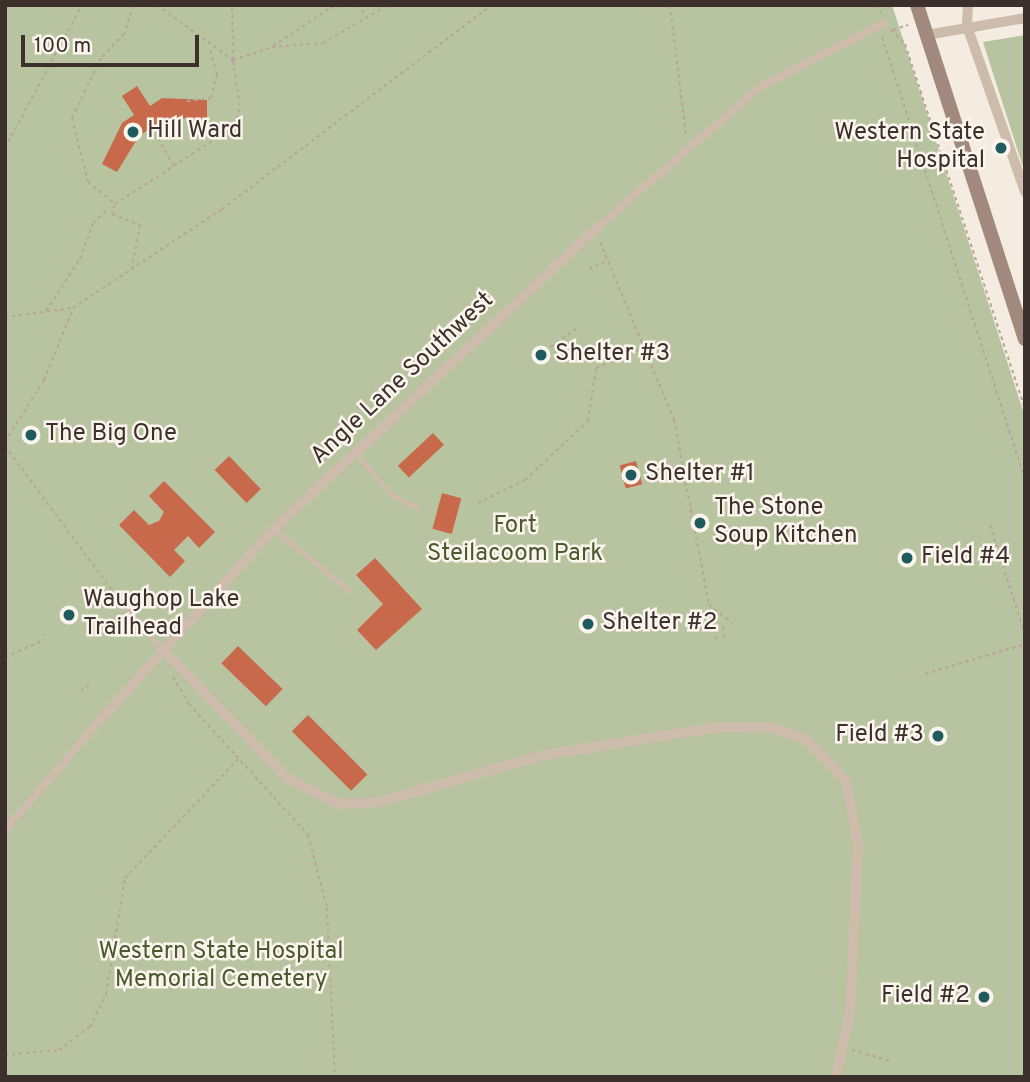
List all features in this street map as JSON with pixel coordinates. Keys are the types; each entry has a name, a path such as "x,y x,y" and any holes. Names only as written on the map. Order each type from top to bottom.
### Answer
{"main road":[{"path":"916,5 1025,339"}],"street":[{"path":"968,5 967,26 1025,192"},
{"path":"926,35 1025,18"},
{"name":"Angle Lane Southwest","path":"5,830 161,648 274,529 598,226 687,146 760,87 881,24"},
{"path":"161,648 290,780 339,804 375,803 544,755 719,727 774,728 805,738 846,781 858,844 850,1012 836,1077"}],"lane":[{"path":"354,452 392,495 416,507"},
{"path":"274,529 351,592"},
{"path":"122,604 161,648"}],"path":[{"path":"5,148 82,5"},
{"path":"115,204 88,182 71,133 72,118 101,58 124,34 134,5"},
{"path":"157,5 209,48 233,60 272,47 323,43 364,14 388,5"},
{"path":"46,312 80,259 93,223 115,204 235,126 240,106 233,60 232,5"},
{"path":"272,47 330,8 345,5"},
{"path":"359,5 364,14"},
{"path":"5,317 73,308 133,268 492,5"},
{"path":"670,5 687,146"},
{"path":"877,5 1025,479"},
{"path":"881,24 905,44 1025,408"},
{"path":"892,31 908,25"},
{"path":"187,101 211,98 217,74 209,48"},
{"path":"158,138 173,166"},
{"path":"108,209 140,225 133,268"},
{"path":"598,226 608,261 647,346 674,419 704,592 715,612 733,623"},
{"path":"589,269 608,261"},
{"path":"5,442 44,380 73,308"},
{"path":"545,351 577,328"},
{"path":"478,503 517,485 588,421 596,369 647,346"},
{"path":"5,446 122,604"},
{"path":"990,525 1025,635"},
{"path":"723,627 725,638"},
{"path":"714,629 716,639"},
{"path":"5,657 44,640"},
{"path":"925,674 1025,644"},
{"path":"169,670 189,704 308,835 320,865 335,1077"},
{"path":"81,691 91,683"},
{"path":"5,1055 59,1050 90,1027 106,994 125,878 239,758"},
{"path":"850,1050 890,1061"}],"green space":[{"name":"Fort Steilacoom Park","path":"5,5 892,5 1025,417 1025,1077 5,1077"},
{"path":"1025,35 1025,173 983,42"}],"building":[{"name":"Hill Ward","path":"137,86 150,106 162,98 207,100 207,118 165,119 139,136 117,172 102,164 122,123 134,115 122,96"},
{"path":"433,433 444,445 409,477 398,466"},
{"path":"229,456 261,489 247,503 215,470"},
{"name":"Shelter #1","path":"636,461 642,484 626,489 620,465"},
{"path":"164,481 215,532 199,548 188,536 174,550 185,561 170,577 119,525 134,510 149,525 159,521 164,512 149,496"},
{"path":"442,493 461,498 452,534 432,529"},
{"path":"375,558 422,609 376,650 357,630 383,604 356,575"},
{"path":"238,646 283,689 266,706 221,663"},
{"path":"308,715 367,774 351,791 292,731"}],"place":[{"name":"Hill Ward","path":"133,132"},
{"name":"Western State Hospital","path":"1001,148"},
{"name":"Shelter #3","path":"541,355"},
{"name":"The Big One","path":"31,435"},
{"name":"Shelter #1","path":"631,475"},
{"name":"The Stone Soup Kitchen","path":"700,523"},
{"name":"Field #4","path":"907,558"},
{"name":"Waughop Lake Trailhead","path":"69,615"},
{"name":"Shelter #2","path":"588,624"},
{"name":"Field #3","path":"938,736"},
{"name":"Field #2","path":"984,997"}],"park label":[{"name":"Western State Hospital Memorial Cemetery","path":"221,967"}]}
